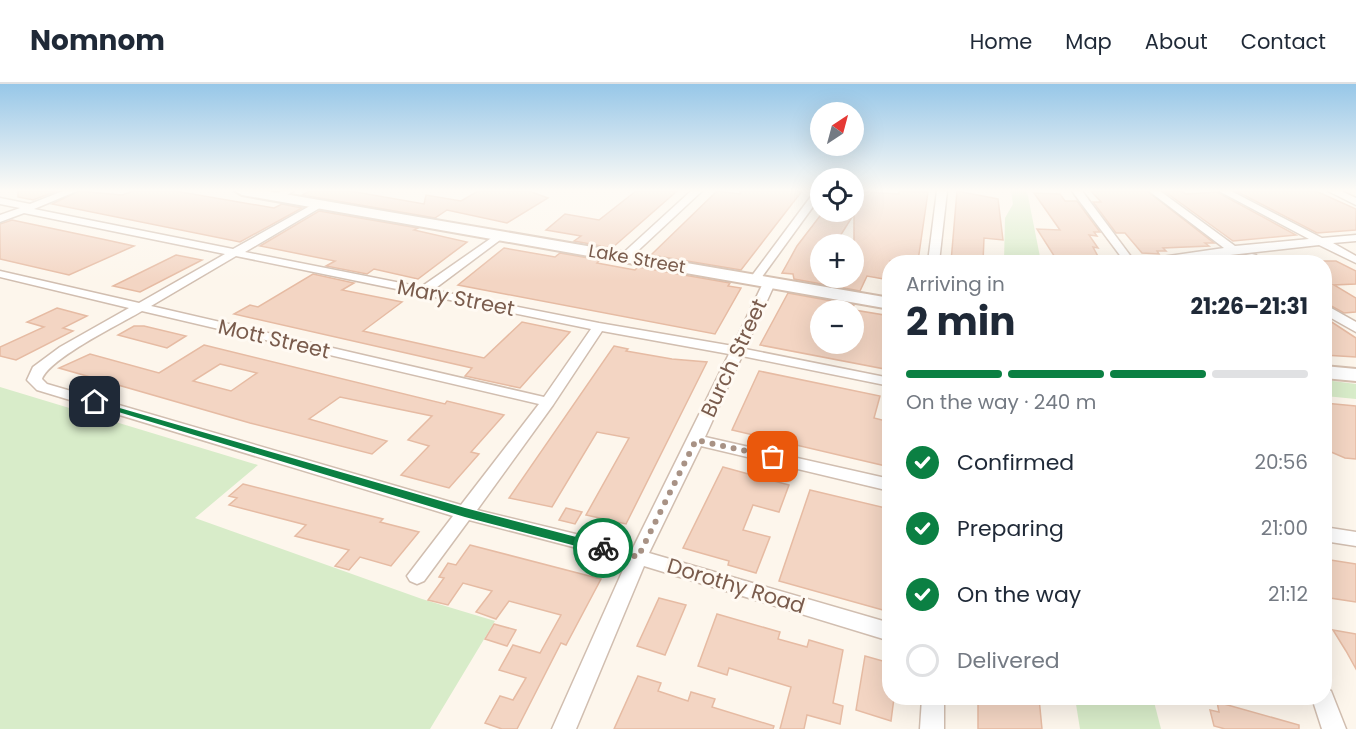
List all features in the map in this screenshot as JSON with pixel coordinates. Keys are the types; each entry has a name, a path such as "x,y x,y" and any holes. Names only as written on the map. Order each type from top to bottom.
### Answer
{"main road":[{"name":"Lake Street","path":"419,221 882,302"},
{"path":"1332,373 1356,375"}],"street":[{"name":"Mary Street","path":"86,221 231,253 599,327 737,351 882,380"},
{"path":"140,306 289,221"},
{"path":"626,257 665,221"},
{"name":"Burch Street","path":"564,729 638,557 737,351 762,280 800,221"},
{"path":"934,255 938,221"},
{"path":"1099,221 1125,255"},
{"path":"1194,221 1240,255"},
{"path":"1282,221 1356,260"},
{"path":"424,291 500,235"},
{"path":"1197,255 1319,240 1356,238"},
{"path":"1283,255 1356,247"},
{"name":"Mott Street","path":"0,274 548,402"},
{"name":"Dorothy Road","path":"140,306 45,363 33,378 42,387 209,434 465,513 638,557 882,630"},
{"path":"1332,313 1356,328"},
{"path":"417,576 548,402 599,327"},
{"path":"696,440 882,483"},
{"path":"1332,535 1356,539"},
{"path":"932,729 933,705"},
{"path":"1325,705 1334,729"}],"green space":[{"path":"1005,221 1033,221 1040,255 1004,255"},
{"path":"1332,381 1356,384 1356,399 1332,397"},
{"path":"0,387 258,465 195,518 422,599 495,621 430,729 0,729"},
{"path":"1076,705 1155,705 1161,729 1080,729"}],"building":[{"path":"17,221 134,246 69,275 0,259 0,224"},
{"path":"137,221 278,221 240,242"},
{"path":"302,221 378,221 418,228 414,230 467,242 418,279 374,269 367,274 326,266 335,261 260,246"},
{"path":"557,221 643,221 612,248 574,241 581,236 546,230"},
{"path":"686,221 779,221 741,270 651,255"},
{"path":"924,221 919,255 882,255 882,279 867,276 864,282 864,234 854,234 854,222"},
{"path":"954,221 1001,221 1003,240 984,238 983,255 952,255"},
{"path":"1054,221 1092,221 1100,232 1094,232 1097,236 1089,235 1098,248 1093,247 1097,255 1054,255 1037,229 1060,230"},
{"path":"1107,221 1186,221 1214,243 1205,243 1209,246 1163,248 1166,251 1157,251 1159,254 1142,253 1125,233 1116,233"},
{"path":"1206,221 1270,221 1296,235 1233,241"},
{"path":"1294,221 1356,221 1356,230 1317,233"},
{"path":"815,222 849,222 841,234 810,234 810,282 794,279 793,274 782,273 797,246"},
{"path":"504,248 555,257 560,253 600,260 597,263 635,270 638,267 730,283 728,286 741,288 715,334 458,285"},
{"path":"176,255 202,260 140,292 113,286"},
{"path":"1332,261 1356,271 1356,284 1334,285 1356,298 1356,312 1344,313 1332,306"},
{"path":"313,274 354,283 342,290 402,302 363,331 484,358 522,322 570,332 520,388 465,376 472,368 234,314 250,305 258,307"},
{"path":"844,288 861,288 860,291"},
{"path":"788,293 826,300 810,300 810,354 864,354 864,312 882,315 882,368 760,345"},
{"path":"57,308 87,316 63,328 73,331 16,360 0,356 0,347 44,327 27,322"},
{"path":"1332,322 1356,338 1356,357 1332,356"},
{"path":"134,326 144,326 186,336 167,348 118,335"},
{"path":"204,345 445,404 447,401 504,415 471,452 479,454 449,488 401,475 429,446 408,440 432,416 340,397 309,419 387,441 372,454 250,423 59,368 90,354 159,373","holes":["220,364 257,373 231,391 193,381"]},
{"path":"614,346 628,349 626,351 672,359 707,362 626,524 586,515 629,438 597,432 552,507 509,498"},
{"path":"759,371 880,396 874,418 882,420 882,465 732,430"},
{"path":"1332,404 1356,406 1356,459 1345,458 1332,452"},
{"path":"723,467 789,485 779,512 753,505 743,530 770,537 756,573 728,565 729,561 683,548"},
{"path":"243,484 383,519 380,522 419,532 391,566 360,557 349,570 335,566 349,550 295,536 306,525 229,505 237,498 229,496"},
{"path":"810,490 882,507 882,610 779,581"},
{"path":"566,508 582,512 575,524 559,520"},
{"path":"470,545 601,579 566,645 561,643 517,729 502,729 485,723 500,696 513,700 526,678 499,670 513,645 540,653 561,615 509,601 496,619 476,612 492,591 463,583 448,605 428,600 444,578 439,577 448,563 456,565"},
{"path":"1332,560 1356,564 1356,602 1332,598"},
{"path":"659,598 686,605 665,655 637,646"},
{"path":"717,614 780,632 778,639 807,647 809,640 843,650 833,703 843,706 840,724 807,715 804,729 780,729 791,687 729,668 727,675 698,666"},
{"path":"494,624 516,630 507,646 485,639"},
{"path":"1333,630 1356,634 1356,669 1346,651"},
{"path":"865,656 882,661 882,705 893,705 891,721 856,710"},
{"path":"638,676 661,683 658,691 688,701 691,692 715,699 712,707 774,726 773,729 614,729"},
{"path":"978,705 1040,705 1042,729 978,729"},
{"path":"1218,705 1228,705 1299,725 1299,729 1225,729 1214,726 1210,710 1219,712"}],"way so far":[{"path":"603,548 638,557 696,440 773,457"}],"route":[{"path":"95,402 209,434 465,513 603,548"}]}
